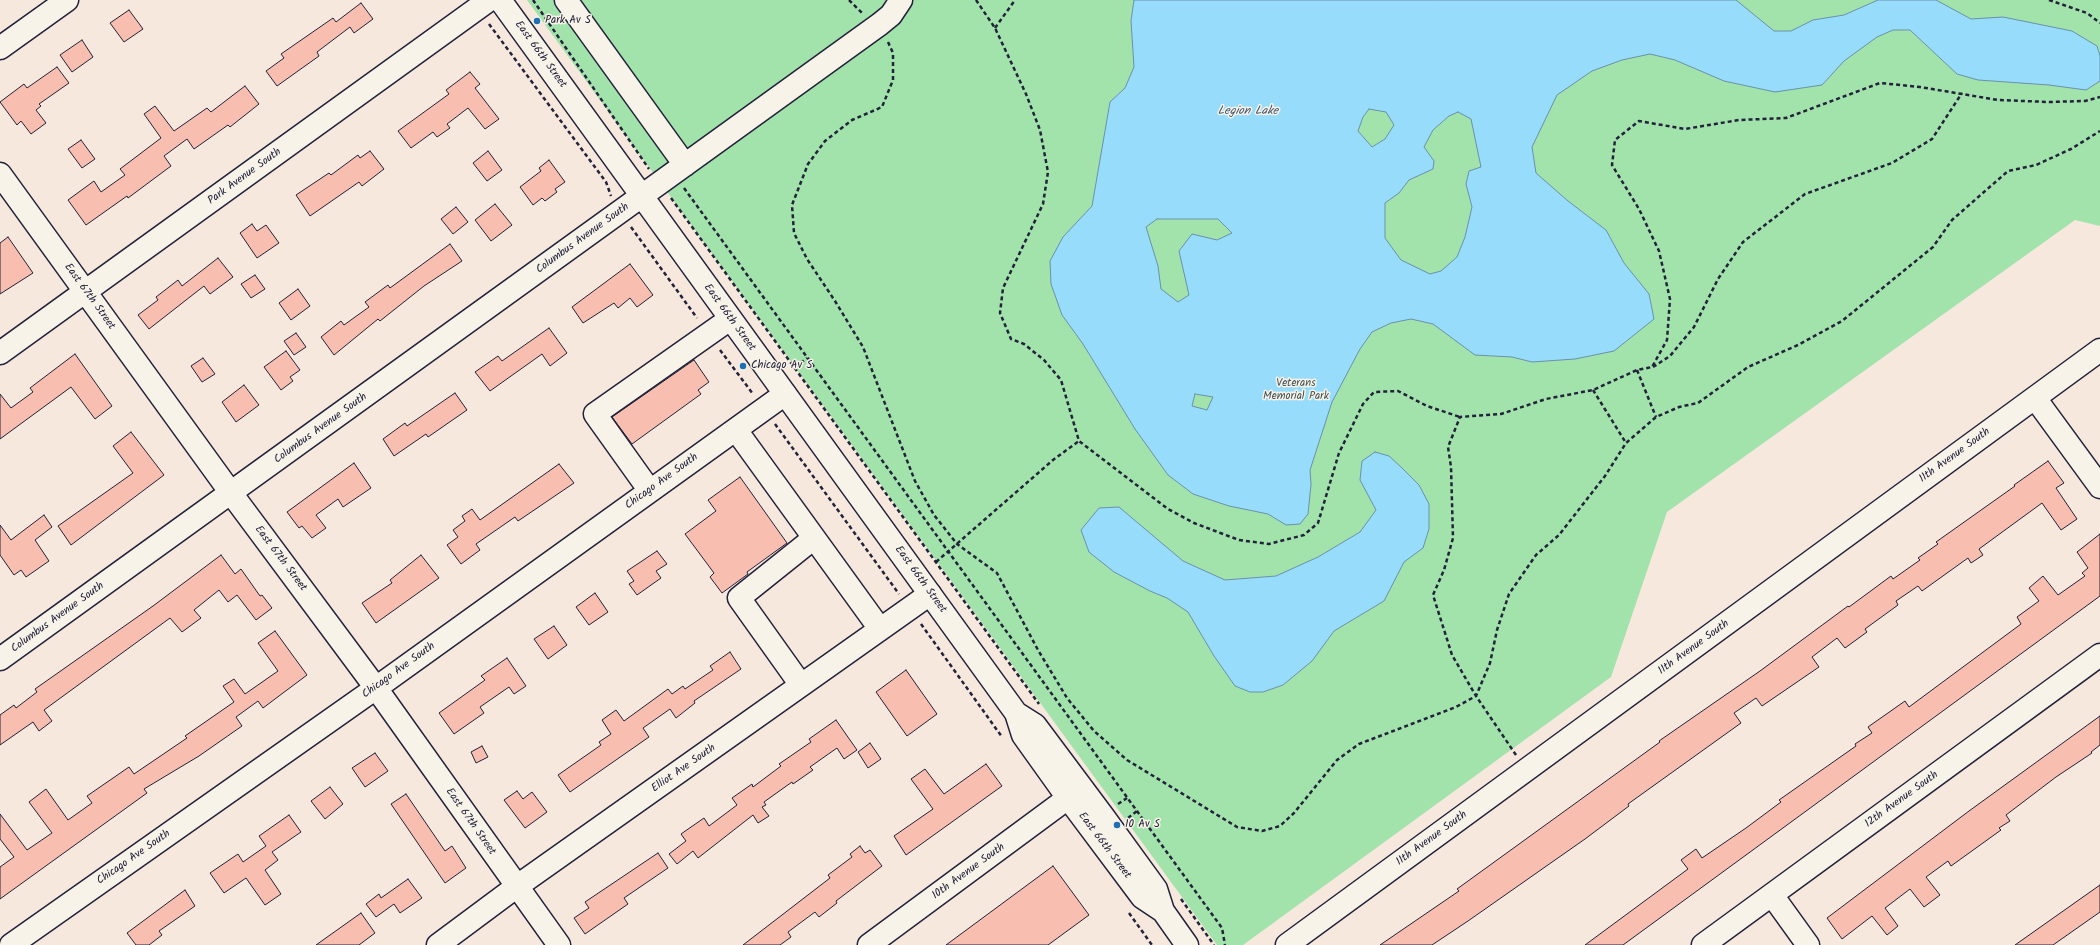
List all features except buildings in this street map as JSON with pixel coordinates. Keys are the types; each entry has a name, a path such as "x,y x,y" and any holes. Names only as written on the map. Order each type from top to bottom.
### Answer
{"street":[{"path":"0,48 67,0"},
{"name":"Park Avenue South","path":"0,353 489,0"},
{"name":"East 66th Street","path":"500,0 641,197 1016,713 1023,735 1068,798 1142,897 1162,911 1187,945"},
{"path":"566,0 672,174"},
{"name":"Columbus Avenue South","path":"0,659 880,24 891,15 901,0"},
{"name":"East 67th Street","path":"0,174 231,493 376,688 516,887 560,945"},
{"path":"650,491 595,414 730,319"},
{"name":"11th Avenue South","path":"1287,945 2100,350"},
{"name":"Chicago Ave South","path":"11,945 376,688 785,394"},
{"path":"2035,398 2100,487"},
{"path":"736,430 880,629"},
{"path":"801,686 739,598 814,538"},
{"name":"Elliot Ave South","path":"438,945 516,887 930,594"},
{"name":"12th Avenue South","path":"1703,945 2100,655"},
{"name":"East 66th Street","path":"1016,713 1036,725 1156,889 1162,911"},
{"name":"10th Avenue South","path":"869,945 1068,798"},
{"path":"1772,895 1808,945"}],"path":[{"path":"533,0 672,174 949,552 1222,928 1224,945"},
{"path":"976,0 995,28 1026,94 1040,130 1048,172 1043,204 1003,288 1000,313 1011,339 1024,344 1044,360 1061,380 1079,441 1168,509 1194,523 1239,540 1270,544 1304,535 1318,523 1339,453 1363,404 1374,392 1398,391 1427,406 1460,417 1501,414 1546,399 1593,390 1637,370 1652,367 1670,356 1694,327 1718,279 1743,242 1805,194 1892,163 1932,139 1962,93"},
{"path":"995,28 1015,0"},
{"path":"2049,0 2087,13 2100,23"},
{"path":"880,24 893,52 893,80 882,107 852,120 825,141 808,164 792,205 794,234 807,259 835,301 862,347 915,481 934,515 957,544 997,574 1038,650 1067,698 1094,731 1127,760 1237,827 1262,831 1280,826 1294,812 1337,760 1359,744 1456,708 1476,696 1490,663 1497,630 1509,594 1536,555 1559,535 1605,476 1626,442 1656,417 1679,407 1698,402 1748,367 1798,345 1842,321 1933,247 1952,220 2008,170 2036,165 2071,149 2100,131"},
{"path":"491,27 606,182 610,194"},
{"path":"1652,367 1667,340 1670,299 1659,251 1639,209 1612,165 1615,140 1639,121 1685,129 1739,120 1786,118 1880,83 1962,93 1998,100 2049,102 2086,101 2100,97"},
{"path":"672,174 795,367 1041,708"},
{"path":"630,225 1005,740"},
{"path":"790,370 807,358"},
{"path":"1637,370 1656,417"},
{"path":"1593,390 1626,442"},
{"path":"1460,417 1448,447 1451,467 1453,538 1444,570 1433,595 1452,655 1476,696 1527,770"},
{"path":"936,562 1053,460 1079,441"},
{"path":"1178,894 1214,945"},
{"path":"1125,907 1152,945"}],"green space":[{"name":"Veterans Memorial Park","path":"527,0 2100,0 2100,226 2075,220 1667,512 1611,677 1243,945 1217,945"}],"water":[{"name":"Legion Lake","path":"1134,0 1736,0 1774,31 1791,31 1813,20 1844,15 1878,0 1936,0 1971,19 2003,17 2072,31 2097,46 2100,56 2100,81 2086,90 2049,85 1978,80 1957,74 1910,30 1893,30 1877,37 1844,61 1822,85 1775,92 1724,81 1675,60 1650,54 1622,60 1592,71 1557,95 1532,147 1536,173 1568,201 1606,230 1624,263 1649,294 1654,319 1614,351 1575,359 1532,362 1512,357 1475,355 1433,324 1411,319 1391,323 1372,332 1360,349 1332,402 1310,470 1311,484 1308,514 1300,524 1286,525 1268,514 1229,506 1193,494 1168,475 1135,429 1083,344 1062,315 1051,284 1050,261 1063,237 1092,206 1110,102 1125,88 1134,67 1131,21","holes":["1369,109 1386,112 1394,125 1385,139 1372,147 1358,131 1363,117","1458,112 1471,119 1481,167 1469,171 1466,184 1472,207 1465,237 1457,257 1441,271 1430,274 1401,260 1385,238 1385,203 1399,193 1409,180 1433,169 1434,161 1424,147 1433,130 1449,116","1157,219 1218,219 1232,233 1217,240 1192,234 1179,251 1189,295 1178,302 1161,289 1158,266 1146,227","1195,394 1213,397 1207,410 1192,406"]},
{"path":"1375,452 1389,456 1401,467 1419,485 1429,504 1429,529 1423,548 1404,562 1384,601 1334,631 1312,661 1283,685 1263,692 1250,692 1235,686 1214,656 1188,612 1167,598 1150,591 1114,572 1089,552 1081,530 1099,508 1119,507 1183,561 1225,580 1276,576 1318,557 1360,532 1376,510 1360,480 1362,461"}],"place":[{"name":"Park Av S","path":"537,21"},
{"name":"Chicago Av S","path":"743,366"},
{"name":"10 Av S","path":"1117,825"}]}
